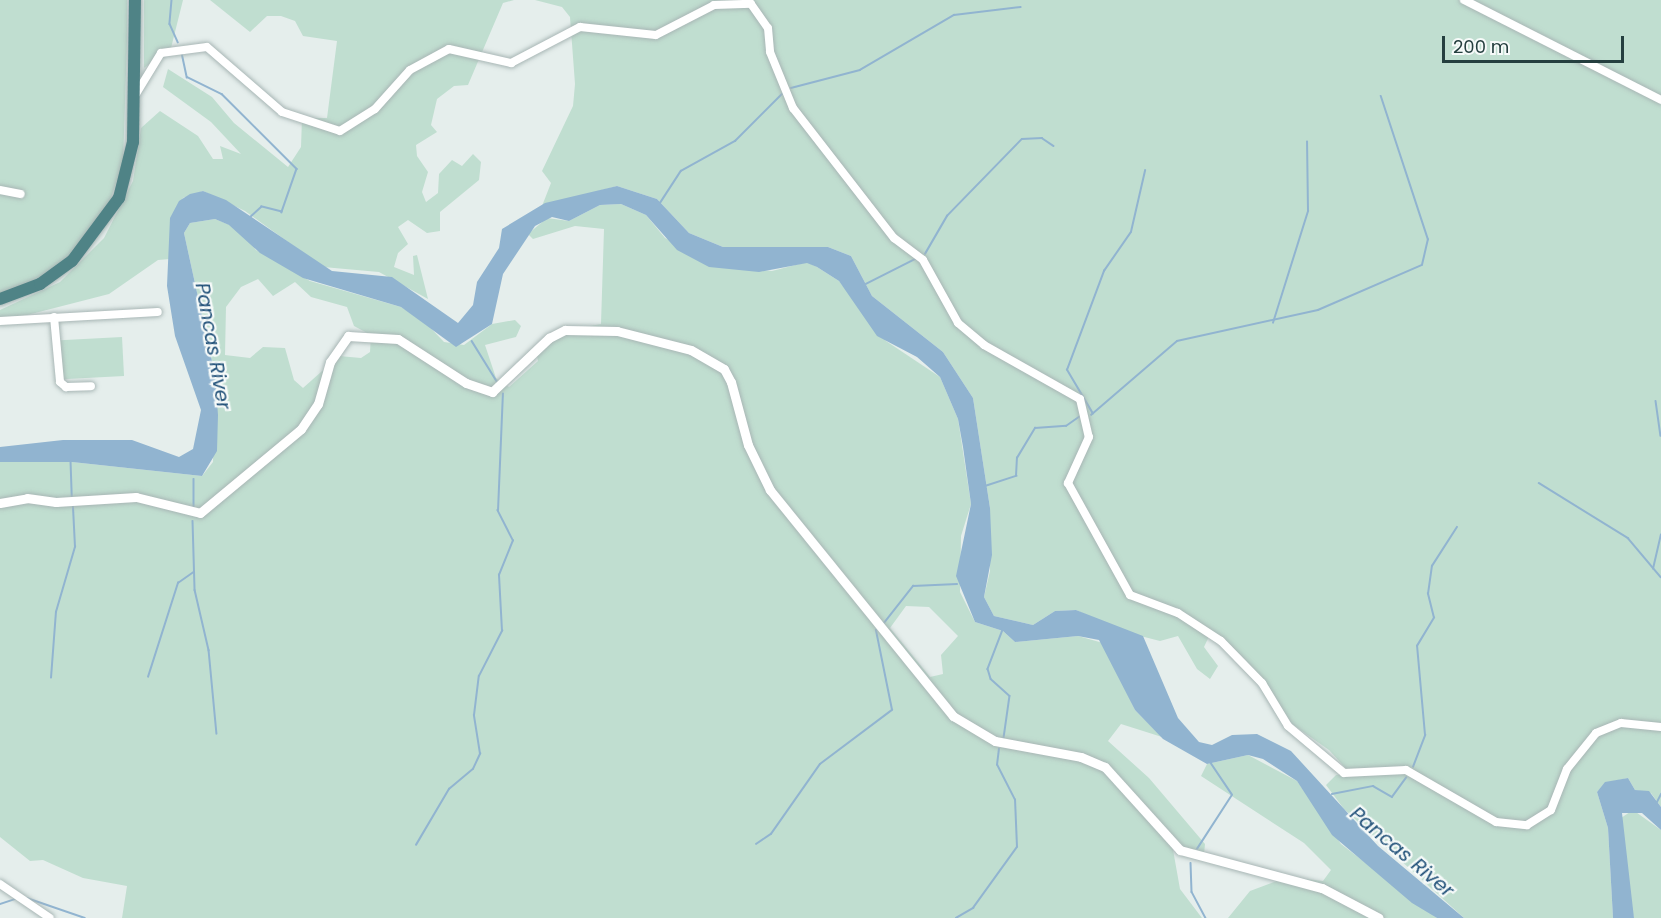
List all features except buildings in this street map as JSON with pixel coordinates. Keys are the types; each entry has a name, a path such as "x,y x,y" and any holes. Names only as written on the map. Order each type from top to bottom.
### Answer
{"highway":[{"path":"0,299 54,275 102,228 125,181 135,95 135,0"}],"street":[{"path":"1464,0 1661,100"},
{"path":"135,95 161,53 207,47 282,112 327,131 340,131 375,110 410,70 450,49 511,63 580,27 657,35 714,5 751,4 768,28 770,52 793,108 894,238 923,260 958,323 984,345 1080,399 1089,437 1068,483 1130,595 1178,613 1221,640 1262,683 1288,726 1344,773 1406,770 1496,822 1527,825 1551,810 1568,769 1596,733 1621,723 1661,727"},
{"path":"0,190 21,194"},
{"path":"0,321 158,312"},
{"path":"54,317 60,381 66,387 91,386"},
{"path":"0,503 27,498 56,502 136,497 200,513 301,429 318,404 330,362 348,336 398,339 466,383 492,392 549,338 565,330 617,330 691,350 728,376 748,445 770,490 953,716 995,741 1081,757 1105,767 1180,850 1322,888 1379,918"},
{"path":"0,884 50,918"}],"green space":[{"path":"0,0 127,0 127,41 123,163 107,209 86,243 49,275 0,297"},
{"path":"144,0 183,0 171,48 144,68"},
{"path":"210,0 514,0 503,3 468,85 454,86 437,99 431,125 437,132 416,145 417,156 428,172 422,192 426,202 438,193 439,174 452,160 462,166 473,154 481,162 479,180 440,212 440,231 427,233 408,220 398,227 408,244 398,253 394,267 414,275 413,256 417,255 428,299 379,272 323,267 245,211 203,191 183,198 170,232 170,259 158,260 109,294 0,322 0,310 60,282 104,238 133,181 141,128 160,111 198,136 213,159 223,159 220,146 241,154 211,122 163,87 168,69 212,97 234,123 288,167 301,147 302,118 327,118 337,41 303,36 295,21 281,16 267,16 250,32"},
{"path":"535,0 1661,0 1661,807 1651,793 1635,790 1628,778 1605,783 1597,792 1608,828 1613,918 1464,918 1344,809 1326,785 1336,775 1351,774 1329,750 1292,724 1266,684 1211,632 1204,647 1218,666 1210,679 1197,669 1178,636 1160,641 1121,631 1076,610 1055,611 1033,625 994,616 984,597 990,571 990,508 973,398 943,352 872,296 851,256 828,247 723,247 689,233 657,199 617,186 542,206 551,183 542,171 573,106 575,84 570,17 562,7"},
{"path":"621,204 646,215 665,238 726,268 772,271 807,262 817,267 839,281 886,341 940,377 958,419 971,504 961,536 960,592 975,622 1003,631 1015,642 1078,636 1103,643 1135,710 1162,737 1121,724 1108,741 1149,778 1205,844 1204,854 1172,844 1180,889 1202,918 122,918 127,886 83,878 43,860 30,861 0,837 0,462 72,462 202,476 213,462 215,375 184,233 190,223 215,219 237,228 256,250 310,281 401,307 424,321 444,342 464,345 492,324 515,320 521,326 516,337 485,345 496,378 509,387 538,361 536,351 563,331 601,324 604,229 575,226 533,239 528,234 547,218 569,221 600,205","holes":["258,279 273,296 295,282 311,297 347,307 354,326 371,335 370,352 361,358 339,356 303,388 294,380 285,348 263,347 250,358 225,355 226,307 241,287","906,606 929,607 958,636 941,655 943,674 930,677 890,628"]},
{"path":"122,337 124,376 62,379 60,340"},
{"path":"1248,755 1297,781 1341,844 1437,918 1228,918 1250,891 1287,877 1323,881 1331,870 1304,843 1201,776 1207,764"},
{"path":"1633,810 1661,830 1661,918 1634,918 1629,901 1621,818"}],"water":[{"path":"617,186 657,199 689,233 723,247 828,247 851,256 872,296 943,352 973,398 990,508 992,555 984,597 994,616 1033,625 1055,611 1076,610 1143,636 1178,718 1199,742 1212,745 1232,735 1257,734 1291,751 1378,846 1464,918 1437,918 1412,903 1332,835 1297,781 1263,759 1248,755 1207,764 1163,739 1135,710 1099,640 1078,636 1015,642 1003,631 975,622 956,576 971,504 963,447 958,419 940,377 917,357 877,336 839,281 817,267 807,263 759,272 709,267 677,250 646,215 621,204 600,205 569,221 552,217 535,226 503,274 492,324 456,347 401,307 303,278 260,253 229,225 215,219 190,223 184,233 215,375 218,415 217,451 202,476 72,462 0,462 0,447 63,440 132,440 179,457 193,449 201,410 175,336 167,286 170,218 179,201 190,194 203,191 226,200 332,271 392,277 458,323 473,305 477,282 499,248 502,229 545,203"},
{"path":"1628,778 1635,790 1649,791 1661,807 1661,830 1642,813 1622,813 1634,918 1613,918 1608,828 1597,792 1605,782"}],"waterway":[{"path":"172,0 170,24 178,42"},
{"path":"791,88 860,70 954,15 1021,7"},
{"path":"182,53 187,77 222,94 297,169 282,212 262,207 251,217"},
{"path":"660,203 681,171 735,141 783,93"},
{"path":"1091,415 1177,341 1318,310 1422,265 1428,240 1381,97"},
{"path":"925,254 947,216 1022,139 1042,138 1054,146"},
{"path":"1273,323 1308,211 1307,142"},
{"path":"1093,414 1067,370 1104,271 1131,232 1145,171"},
{"path":"866,284 915,259"},
{"path":"472,341 498,383"},
{"path":"416,845 449,789 473,769 480,754 474,715 479,676 502,631 499,575 513,541 498,511 503,394"},
{"path":"1656,401 1661,436"},
{"path":"985,486 1016,476 1017,458 1035,428 1066,426 1082,415"},
{"path":"71,461 72,496"},
{"path":"194,479 194,507"},
{"path":"1539,483 1628,538 1661,577"},
{"path":"51,678 56,612 75,547 73,507"},
{"path":"193,521 195,590 209,650 217,734"},
{"path":"1413,767 1425,735 1417,646 1434,618 1428,594 1432,566 1457,527"},
{"path":"1653,569 1661,535"},
{"path":"148,677 178,583 194,572"},
{"path":"884,623 913,586 957,584"},
{"path":"1003,630 988,669 991,679 1010,696 1004,738"},
{"path":"756,844 771,834 820,764 892,710 876,631"},
{"path":"956,918 973,908 1017,847 1015,800 997,765 999,749"},
{"path":"1197,849 1232,795 1210,762"},
{"path":"1332,794 1373,786 1392,797 1406,778"},
{"path":"1656,804 1661,794"},
{"path":"1191,863 1192,892 1206,918"},
{"path":"27,898 85,918"},
{"path":"0,904 15,899"}],"water label":[{"name":"Pancas River","path":"213,346"},
{"name":"Pancas River","path":"1402,852"}]}
